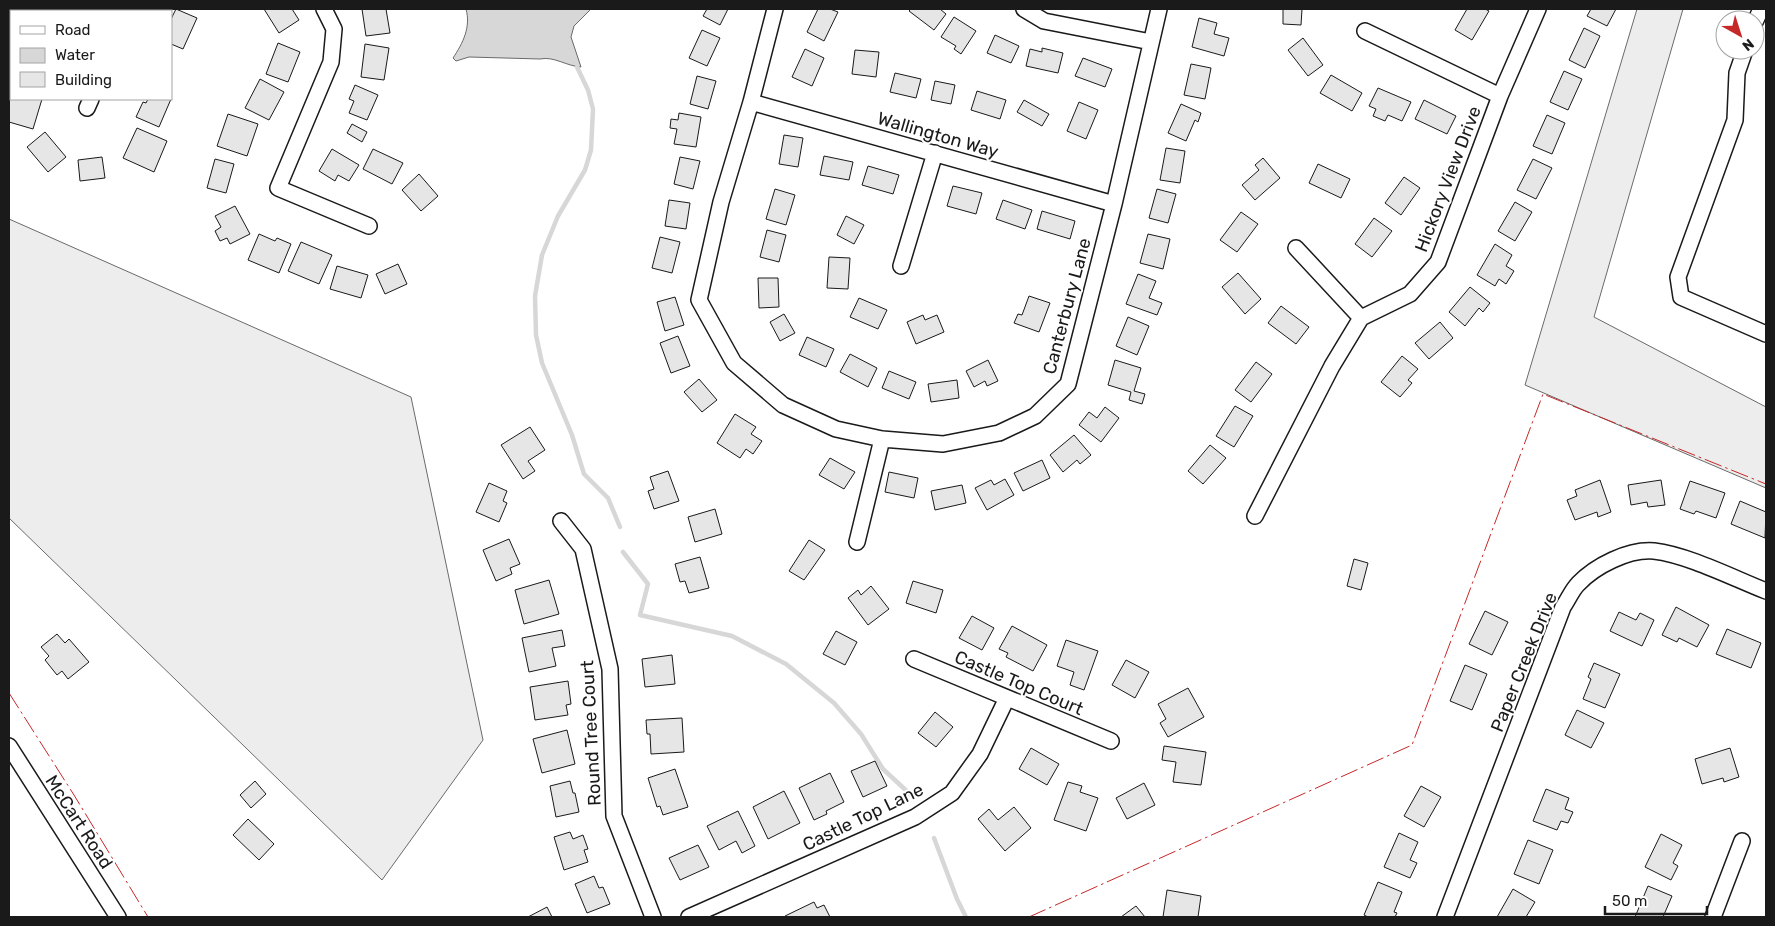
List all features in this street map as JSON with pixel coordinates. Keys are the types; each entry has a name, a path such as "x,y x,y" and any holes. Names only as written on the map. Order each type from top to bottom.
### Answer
{"street":[{"path":"324,9 334,28 331,62 278,188 369,226"},
{"name":"Canterbury Lane","path":"775,9 751,102 721,202 699,300 734,363 783,405 836,428 882,439 943,444 999,434 1035,416 1068,384 1114,204 1159,9"},
{"path":"1024,9 1044,21 1151,42"},
{"name":"Hickory View Drive","path":"1361,318 1410,294 1438,262 1500,96 1538,9"},
{"path":"1365,31 1500,96"},
{"path":"1742,60 1737,74 1735,120 1678,278 1681,297 1766,334"},
{"name":"Wallington Way","path":"751,102 1114,204"},
{"path":"901,266 935,153"},
{"path":"1256,516 1332,366 1361,318 1296,248"},
{"path":"857,542 882,439"},
{"name":"Round Tree Court","path":"561,521 583,549 610,669 614,816 653,917"},
{"name":"Paper Creek Drive","path":"1444,917 1563,607 1577,585 1600,566 1608,562 1625,555 1652,551 1678,556 1766,591"},
{"name":"Castle Top Court","path":"914,659 1111,742"},
{"name":"Castle Top Lane","path":"689,917 914,817 952,793 980,754 1007,698"},
{"name":"McCart Road","path":"9,746 118,917"},
{"path":"1713,917 1742,841"}],"shaded area":[{"path":"1637,9 1683,9 1594,317 1766,407 1766,488 1525,385"},
{"path":"9,219 411,397 483,740 382,880 9,518"}],"water":[{"path":"466,9 591,9 574,26 571,37 581,67 545,58 469,57 456,61 453,58 463,41 467,28"}],"building":[{"path":"176,9 197,18 183,49 172,44 172,17"},
{"path":"264,9 292,9 299,20 279,33"},
{"path":"362,9 386,9 390,33 366,36"},
{"path":"707,9 728,9 720,25 703,16"},
{"path":"818,9 830,9 838,12 824,41 807,32"},
{"path":"911,9 940,9 946,14 934,30 909,11"},
{"path":"1283,9 1302,9 1301,25 1283,24"},
{"path":"1467,9 1485,9 1489,11 1472,40 1455,30"},
{"path":"1591,9 1616,9 1607,26 1587,16"},
{"path":"954,17 976,31 961,54 954,49 956,46 941,37"},
{"path":"1199,18 1217,23 1214,34 1229,38 1224,56 1192,47"},
{"path":"1584,28 1600,36 1585,68 1569,60"},
{"path":"702,30 720,38 707,66 689,58"},
{"path":"995,35 1019,46 1011,63 987,53"},
{"path":"1303,38 1323,65 1308,76 1288,50"},
{"path":"278,43 300,52 288,82 266,74"},
{"path":"365,44 389,48 384,80 361,77"},
{"path":"1042,48 1063,53 1058,73 1026,66 1030,49 1042,52"},
{"path":"805,49 824,58 812,86 792,77"},
{"path":"855,50 879,52 876,77 852,74"},
{"path":"1083,58 1112,69 1105,87 1075,76"},
{"path":"1191,64 1211,68 1205,99 1184,95"},
{"path":"1564,71 1582,79 1568,110 1550,102"},
{"path":"895,73 921,79 916,98 890,92"},
{"path":"1331,75 1362,93 1352,111 1320,93"},
{"path":"697,76 716,81 708,109 690,104"},
{"path":"260,79 284,92 269,120 245,108"},
{"path":"935,81 955,85 951,104 931,100"},
{"path":"355,85 378,95 367,120 349,113 354,101 349,99"},
{"path":"1378,88 1411,102 1402,121 1388,115 1385,121 1373,116 1376,109 1369,106"},
{"path":"977,91 1006,100 1000,119 971,110"},
{"path":"10,95 10,100 42,100 33,129 9,122"},
{"path":"148,100 171,100 159,127 136,117 143,102 146,103"},
{"path":"1024,100 1049,114 1042,126 1017,112"},
{"path":"1424,100 1456,116 1447,134 1415,119"},
{"path":"1079,102 1098,110 1086,139 1067,131"},
{"path":"1181,104 1201,113 1198,122 1195,120 1186,141 1168,133"},
{"path":"679,113 701,117 696,147 674,144 677,129 670,128 671,119 678,120"},
{"path":"228,114 258,124 247,156 217,146"},
{"path":"1547,115 1565,123 1552,154 1533,146"},
{"path":"352,124 367,132 362,142 347,133"},
{"path":"137,128 167,141 154,172 123,158"},
{"path":"45,132 66,157 48,172 27,147"},
{"path":"784,135 803,138 798,167 779,164"},
{"path":"1166,148 1185,151 1180,183 1160,180"},
{"path":"332,149 359,165 349,181 338,175 335,181 319,171"},
{"path":"373,149 403,163 392,184 363,169"},
{"path":"824,156 853,162 849,180 820,175"},
{"path":"102,157 105,178 80,181 78,160"},
{"path":"680,157 700,161 693,189 674,184"},
{"path":"1263,158 1280,178 1255,200 1242,185 1259,170 1255,165"},
{"path":"215,159 234,164 226,193 207,188"},
{"path":"1533,159 1552,168 1536,199 1517,190"},
{"path":"1318,164 1350,179 1341,198 1309,183"},
{"path":"868,166 899,175 893,194 862,185"},
{"path":"419,174 438,196 421,211 402,190"},
{"path":"1404,177 1420,188 1401,215 1385,203"},
{"path":"953,186 982,193 976,214 947,206"},
{"path":"775,189 795,195 786,225 766,219"},
{"path":"1157,189 1176,194 1168,223 1149,218"},
{"path":"669,200 690,203 686,229 665,226"},
{"path":"1003,200 1032,210 1025,229 996,219"},
{"path":"1515,202 1532,212 1515,241 1498,231"},
{"path":"235,206 250,234 230,244 227,238 220,241 215,231 221,227 215,216"},
{"path":"1042,211 1075,221 1070,239 1037,229"},
{"path":"1241,212 1258,224 1237,252 1220,240"},
{"path":"846,216 864,225 854,244 837,235"},
{"path":"1374,218 1392,231 1372,257 1355,244"},
{"path":"767,230 786,235 779,262 760,257"},
{"path":"259,234 275,241 277,238 291,244 279,273 248,260"},
{"path":"1148,234 1170,239 1163,269 1140,263"},
{"path":"660,237 680,242 672,273 652,268"},
{"path":"301,242 332,255 319,284 288,271"},
{"path":"1495,244 1512,255 1506,266 1514,271 1506,284 1499,279 1495,286 1477,275"},
{"path":"829,257 850,258 848,289 827,288"},
{"path":"398,264 407,284 385,294 376,274"},
{"path":"337,266 368,275 361,298 330,289"},
{"path":"1238,273 1261,299 1245,314 1222,287"},
{"path":"1138,274 1156,281 1149,298 1162,303 1157,315 1126,304"},
{"path":"758,278 778,278 779,307 759,308"},
{"path":"1470,287 1490,303 1483,312 1479,308 1465,326 1449,312"},
{"path":"1029,296 1050,303 1039,332 1014,323 1018,314 1022,315"},
{"path":"675,297 684,325 665,331 657,302"},
{"path":"859,298 887,310 878,329 850,317"},
{"path":"1281,306 1309,327 1296,344 1268,323"},
{"path":"784,314 795,333 780,341 770,322"},
{"path":"923,315 925,320 937,315 944,332 916,344 907,322"},
{"path":"1128,317 1149,326 1137,355 1116,346"},
{"path":"1440,322 1453,338 1429,359 1415,343"},
{"path":"678,336 690,366 671,373 660,343"},
{"path":"807,337 834,349 826,367 799,355"},
{"path":"850,354 877,368 868,387 840,372"},
{"path":"1402,356 1418,369 1408,380 1412,383 1400,397 1381,382"},
{"path":"988,360 998,381 987,386 985,381 974,387 966,371"},
{"path":"1115,360 1141,368 1134,391 1145,394 1142,404 1129,400 1131,392 1108,385"},
{"path":"1256,362 1272,374 1251,402 1235,390"},
{"path":"889,371 916,382 909,399 882,388"},
{"path":"699,379 717,400 702,412 684,392"},
{"path":"957,380 959,398 931,402 928,384"},
{"path":"1235,406 1253,416 1234,447 1216,436"},
{"path":"1105,407 1119,418 1101,442 1079,425 1089,412 1097,418"},
{"path":"735,414 756,427 751,434 762,441 753,454 746,449 740,458 717,443"},
{"path":"530,427 545,450 528,461 535,471 523,479 501,445"},
{"path":"1074,435 1091,455 1080,464 1077,460 1063,472 1050,455"},
{"path":"1210,445 1226,458 1203,484 1188,471"},
{"path":"830,458 855,472 844,489 819,475"},
{"path":"1042,460 1050,478 1023,491 1014,473"},
{"path":"668,471 679,501 654,509 648,491 654,489 650,477"},
{"path":"889,472 918,478 914,498 885,492"},
{"path":"1005,479 1014,495 987,510 975,488 991,480 994,485"},
{"path":"1600,480 1611,512 1598,517 1597,512 1575,520 1567,500 1577,496 1575,490"},
{"path":"1661,480 1665,505 1648,507 1647,502 1631,505 1628,485"},
{"path":"1690,481 1725,493 1716,518 1696,511 1694,514 1680,509"},
{"path":"489,483 507,491 503,501 507,503 499,522 476,512"},
{"path":"962,485 966,503 935,510 931,491"},
{"path":"1740,501 1766,512 1765,538 1731,524"},
{"path":"715,509 722,534 695,542 688,517"},
{"path":"509,539 520,564 510,568 512,574 496,581 483,550"},
{"path":"809,540 825,550 804,580 789,571"},
{"path":"700,557 709,588 689,593 685,581 680,582 675,564"},
{"path":"1354,559 1368,563 1361,590 1347,586"},
{"path":"549,580 559,614 524,624 515,590"},
{"path":"913,581 943,590 936,613 906,603"},
{"path":"871,586 889,609 868,625 848,598 858,590 861,595"},
{"path":"1676,607 1709,625 1697,647 1679,638 1677,642 1662,635"},
{"path":"1485,611 1508,622 1492,655 1469,644"},
{"path":"1619,612 1636,620 1640,613 1654,620 1642,646 1610,631"},
{"path":"972,616 994,628 982,650 959,638"},
{"path":"1012,626 1047,645 1033,671 1006,657 1008,653 999,649"},
{"path":"1727,629 1761,643 1751,668 1716,654"},
{"path":"562,630 565,646 552,648 556,666 529,672 522,638"},
{"path":"836,631 857,642 845,665 823,654"},
{"path":"57,634 65,643 69,639 89,662 68,679 62,671 57,675 45,660 49,656 41,647"},
{"path":"1066,640 1098,651 1084,690 1070,685 1074,672 1057,666"},
{"path":"672,655 675,684 645,687 642,659"},
{"path":"1126,660 1149,672 1135,698 1112,685"},
{"path":"1594,663 1620,674 1605,708 1583,699 1591,679 1588,677"},
{"path":"1465,665 1487,674 1472,710 1450,701"},
{"path":"568,681 571,704 566,705 568,715 535,720 530,687"},
{"path":"1188,688 1204,717 1168,737 1160,723 1166,719 1158,704"},
{"path":"1577,710 1604,723 1591,748 1565,735"},
{"path":"935,712 953,727 936,747 918,733"},
{"path":"682,718 684,752 651,754 650,734 647,734 646,720"},
{"path":"567,730 575,764 542,773 533,739"},
{"path":"1164,746 1206,752 1201,785 1173,782 1176,762 1162,760"},
{"path":"1031,748 1059,764 1047,785 1019,769"},
{"path":"1730,748 1739,777 1724,782 1723,778 1702,784 1695,759"},
{"path":"875,761 887,786 863,797 851,771"},
{"path":"675,769 688,807 663,815 660,806 657,807 648,778"},
{"path":"830,773 844,802 826,811 827,814 814,820 799,788"},
{"path":"255,781 266,794 251,808 240,795"},
{"path":"570,781 579,812 556,817 550,786"},
{"path":"1068,782 1082,786 1080,792 1098,798 1086,831 1054,820"},
{"path":"1144,783 1155,805 1127,819 1116,798"},
{"path":"1421,786 1441,797 1424,827 1404,816"},
{"path":"1546,789 1569,798 1565,809 1573,812 1568,823 1561,821 1557,830 1533,821"},
{"path":"784,791 800,823 768,839 753,807"},
{"path":"1014,807 1031,828 1005,851 978,819 989,809 998,820"},
{"path":"738,811 755,846 742,853 736,841 719,850 707,826"},
{"path":"248,819 274,844 259,860 233,835"},
{"path":"570,832 573,839 583,835 588,849 584,850 588,862 564,870 554,837"},
{"path":"1399,833 1418,842 1410,860 1417,863 1410,878 1384,867"},
{"path":"1661,834 1682,845 1673,863 1678,866 1671,880 1645,867"},
{"path":"1528,840 1553,850 1539,884 1514,874"},
{"path":"698,845 709,867 680,880 669,858"},
{"path":"594,876 599,888 603,887 610,904 587,913 575,884"},
{"path":"1378,882 1402,892 1394,912 1397,913 1395,917 1368,917 1364,915"},
{"path":"1648,886 1672,896 1663,917 1635,917"},
{"path":"1513,889 1535,902 1526,917 1497,917"},
{"path":"1167,890 1201,896 1198,917 1163,917"},
{"path":"814,902 817,908 824,905 830,917 785,917 785,916"},
{"path":"1136,906 1145,917 1121,917"},
{"path":"547,907 552,917 528,917"}],"waterway":[{"path":"577,67 588,90 593,109 591,150 585,170 558,216 542,255 535,296 536,335 542,363 572,435 584,474 608,498 620,527"},
{"path":"623,552 648,584 640,615 732,636 786,664 834,703 861,734 883,769 911,795"},
{"path":"934,838 957,899 966,917"}],"power":[{"path":"1029,917 1412,745 1543,394 1766,484"},
{"path":"9,693 148,917"}]}
